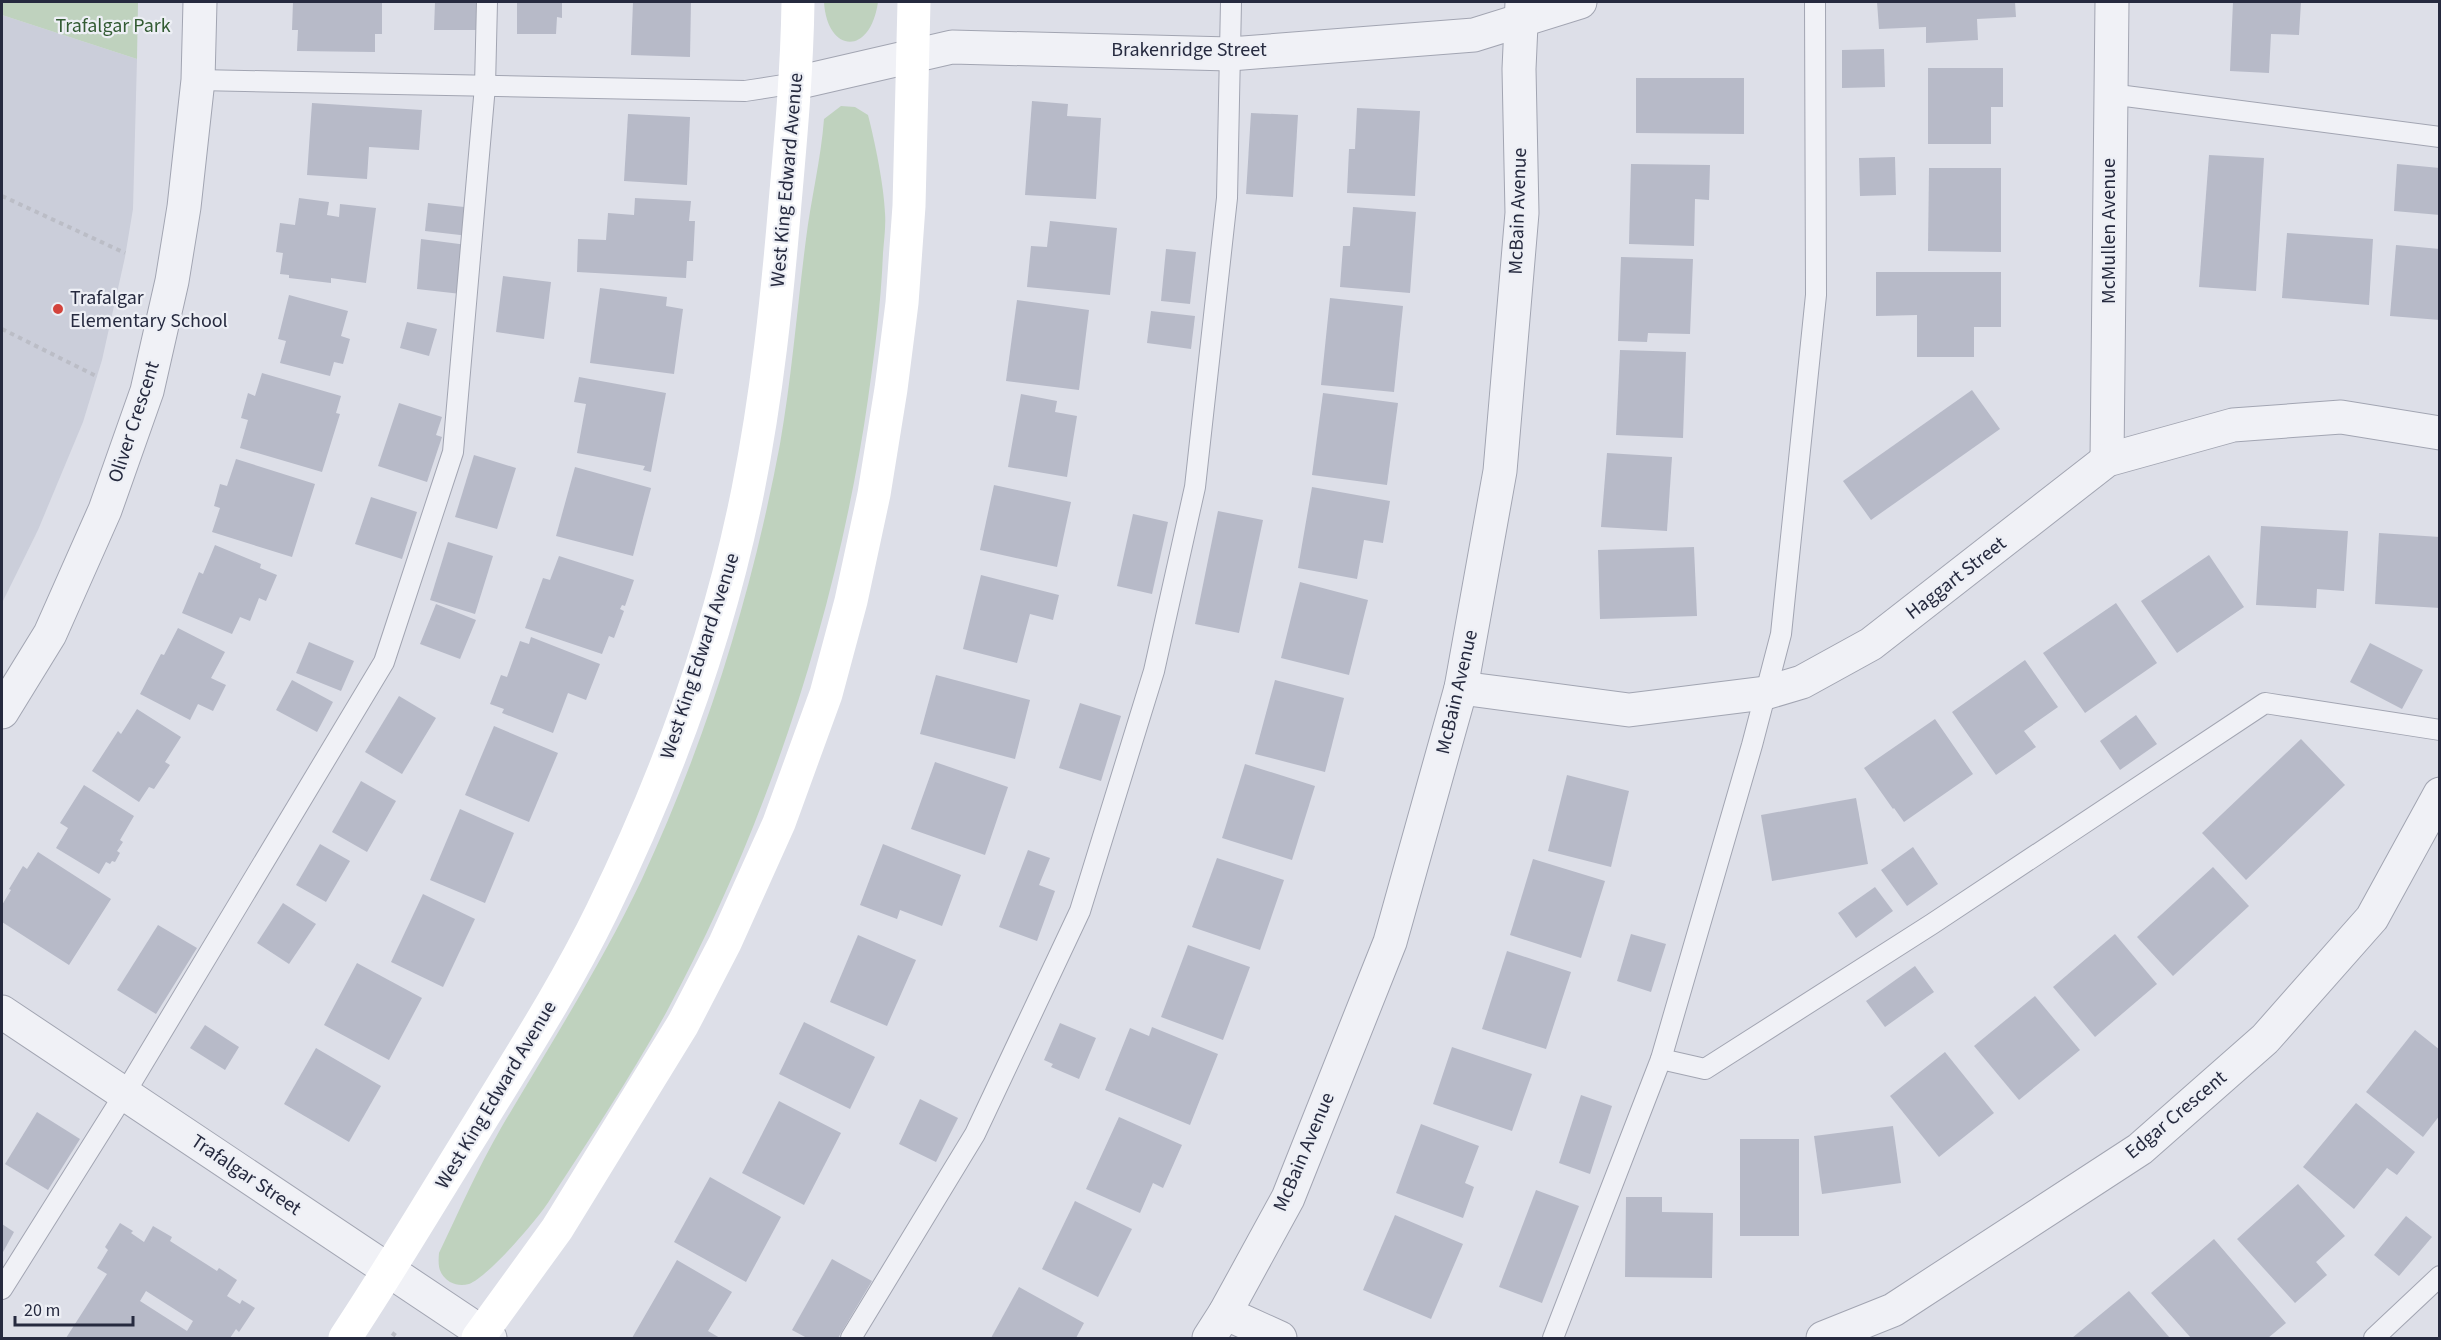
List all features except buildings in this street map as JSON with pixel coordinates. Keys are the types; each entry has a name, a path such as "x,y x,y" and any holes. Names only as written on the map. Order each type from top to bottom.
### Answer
{"main road":[{"name":"West King Edward Avenue","path":"345,1338 389,1271 562,986 601,912 646,813 684,718 719,607 748,491 768,375 778,296 796,83 798,2"},
{"path":"483,1336 557,1229 683,1024 725,943 779,823 826,694 851,602 872,505 902,303 909,206 914,2"}],"street":[{"name":"Oliver Crescent","path":"2,712 54,624 105,510 147,391 172,280 184,207 198,80 200,2"},
{"name":"Brakenridge Street","path":"796,83 952,47 1230,54 1474,34 1521,11 1580,2"},
{"name":"McMullen Avenue","path":"2107,460 2112,2"},
{"name":"McBain Avenue","path":"1217,1326 1288,1198 1390,942 1461,688 1501,459 1522,213 1519,69 1521,11"},
{"name":"Haggart Street","path":"1461,688 1629,710 1765,693 1802,682 1871,644 2107,460 2233,425 2244,424 2341,417 2439,433"},
{"name":"Edgar Crescent","path":"1823,1338 1893,1310 2140,1149 2265,1039 2372,918 2439,794"},
{"name":"Trafalgar Street","path":"2,1012 483,1336"},
{"path":"1217,1326 1280,1338"}],"lane":[{"path":"2,1289 125,1093 384,662 453,452 485,86 487,2"},
{"path":"851,1338 975,1134 1080,911 1154,671 1196,487 1227,198 1231,2"},
{"path":"1553,1338 1661,1059 1781,634 1816,295 1815,2"},
{"path":"198,80 745,91 796,83"},
{"path":"2110,94 2439,137"},
{"path":"1661,1059 1705,1069 1932,924 2265,704 2439,729"},
{"path":"2374,1338 2439,1276"}],"path":[{"path":"2,196 125,253"},
{"path":"2,329 98,377"}],"shaded area":[{"name":"Trafalgar Elementary School","path":"2,15 137,59 133,209 125,257 102,360 83,422 38,530 2,603"}],"green space":[{"name":"Trafalgar Park","path":"2,2 138,2 137,59 2,15"},
{"path":"824,2 878,2 874,20 867,32 858,40 849,42 840,39 833,31 827,19"},
{"path":"841,106 855,107 868,115 873,138 881,177 885,218 881,290 871,381 855,478 818,635 794,714 737,866 703,940 640,1059 545,1207 513,1246 478,1279 466,1285 455,1284 446,1279 441,1272 439,1253 493,1143 592,974 642,879 687,774 724,666 756,556 780,444 824,119"}],"place":[{"name":"Trafalgar Elementary School","path":"58,309"}]}
